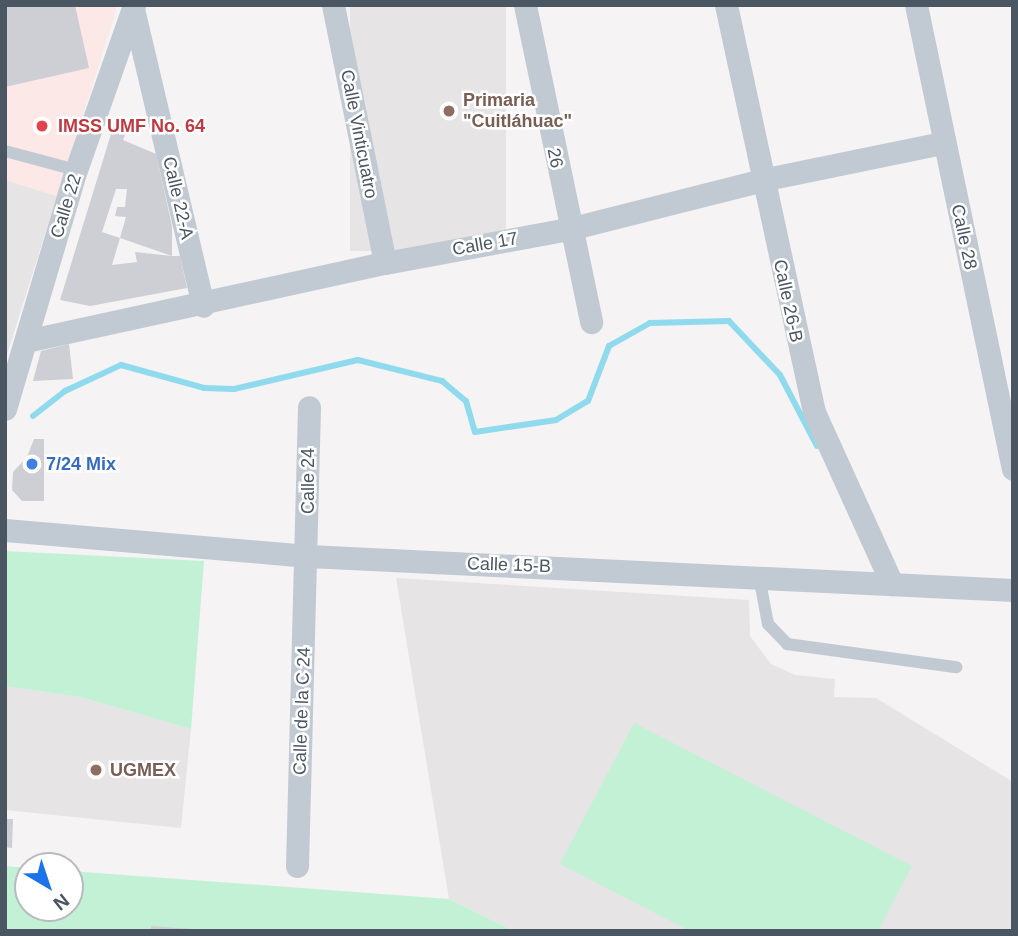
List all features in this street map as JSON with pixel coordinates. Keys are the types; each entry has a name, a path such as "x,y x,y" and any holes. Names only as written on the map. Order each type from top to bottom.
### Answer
{"street":[{"name":"Calle Vinticuatro","path":"333,5 385,263"},
{"name":"26","path":"525,5 569,229 591,322"},
{"name":"Calle 26-B","path":"726,5 814,412 892,584"},
{"name":"Calle 28","path":"916,5 1013,469"},
{"name":"Calle 22","path":"5,409 76,170 134,7"},
{"name":"Calle 22-A","path":"134,7 203,306"},
{"name":"Calle 17","path":"26,341 203,306 385,263 569,229 762,180 943,143"},
{"name":"Calle 24","path":"308,556 309,407"},
{"name":"Calle 15-B","path":"5,530 308,556 759,575 1013,590"},
{"name":"Calle de la C 24","path":"296,866 308,556"}],"lane":[{"path":"5,151 76,170"},
{"path":"759,575 768,624 787,645 956,667"}],"shaded area":[{"name":"IMSS UMF No. 64","path":"5,5 118,5 57,196 5,180"},
{"name":"Primaria \"Cuitláhuac\"","path":"350,5 506,5 506,251 350,251"},
{"path":"5,180 57,196 5,361"},
{"path":"396,578 749,600 750,636 771,664 795,675 835,679 834,697 876,698 1013,782 1013,931 514,931 449,899"},
{"name":"UGMEX","path":"5,686 80,697 191,729 181,828 5,810"}],"green space":[{"path":"5,551 204,561 191,729 80,697 5,686"},
{"path":"634,723 912,866 878,931 690,931 560,864"},
{"path":"5,866 14,867 14,922 84,922 84,872 449,899 514,931 5,931"}],"building":[{"path":"5,5 75,5 89,68 5,87"},
{"path":"115,121 128,127 123,140 156,154 172,226 172,256 180,256 187,288 90,306 60,300","holes":["116,189 127,189 125,207 117,207 115,216 126,217 120,238 102,232","120,238 172,256 135,252 137,262 112,265"]},
{"path":"69,344 73,379 33,381 41,351"},
{"name":"7/24 Mix","path":"34,439 44,439 44,501 22,501 12,490 13,472 27,457"},
{"path":"5,819 13,819 12,848 5,847"},
{"path":"151,926 192,929 192,931 151,931"}],"waterway":[{"path":"33,416 65,391 121,365 204,388 234,389 358,360 442,381 466,401 475,432 556,420 588,401 609,346 650,323 729,321 780,375 817,446"}],"place":[{"name":"Primaria \"Cuitláhuac\"","path":"449,111"},
{"name":"IMSS UMF No. 64","path":"42,126"},
{"name":"7/24 Mix","path":"32,464"},
{"name":"UGMEX","path":"96,770"}]}
